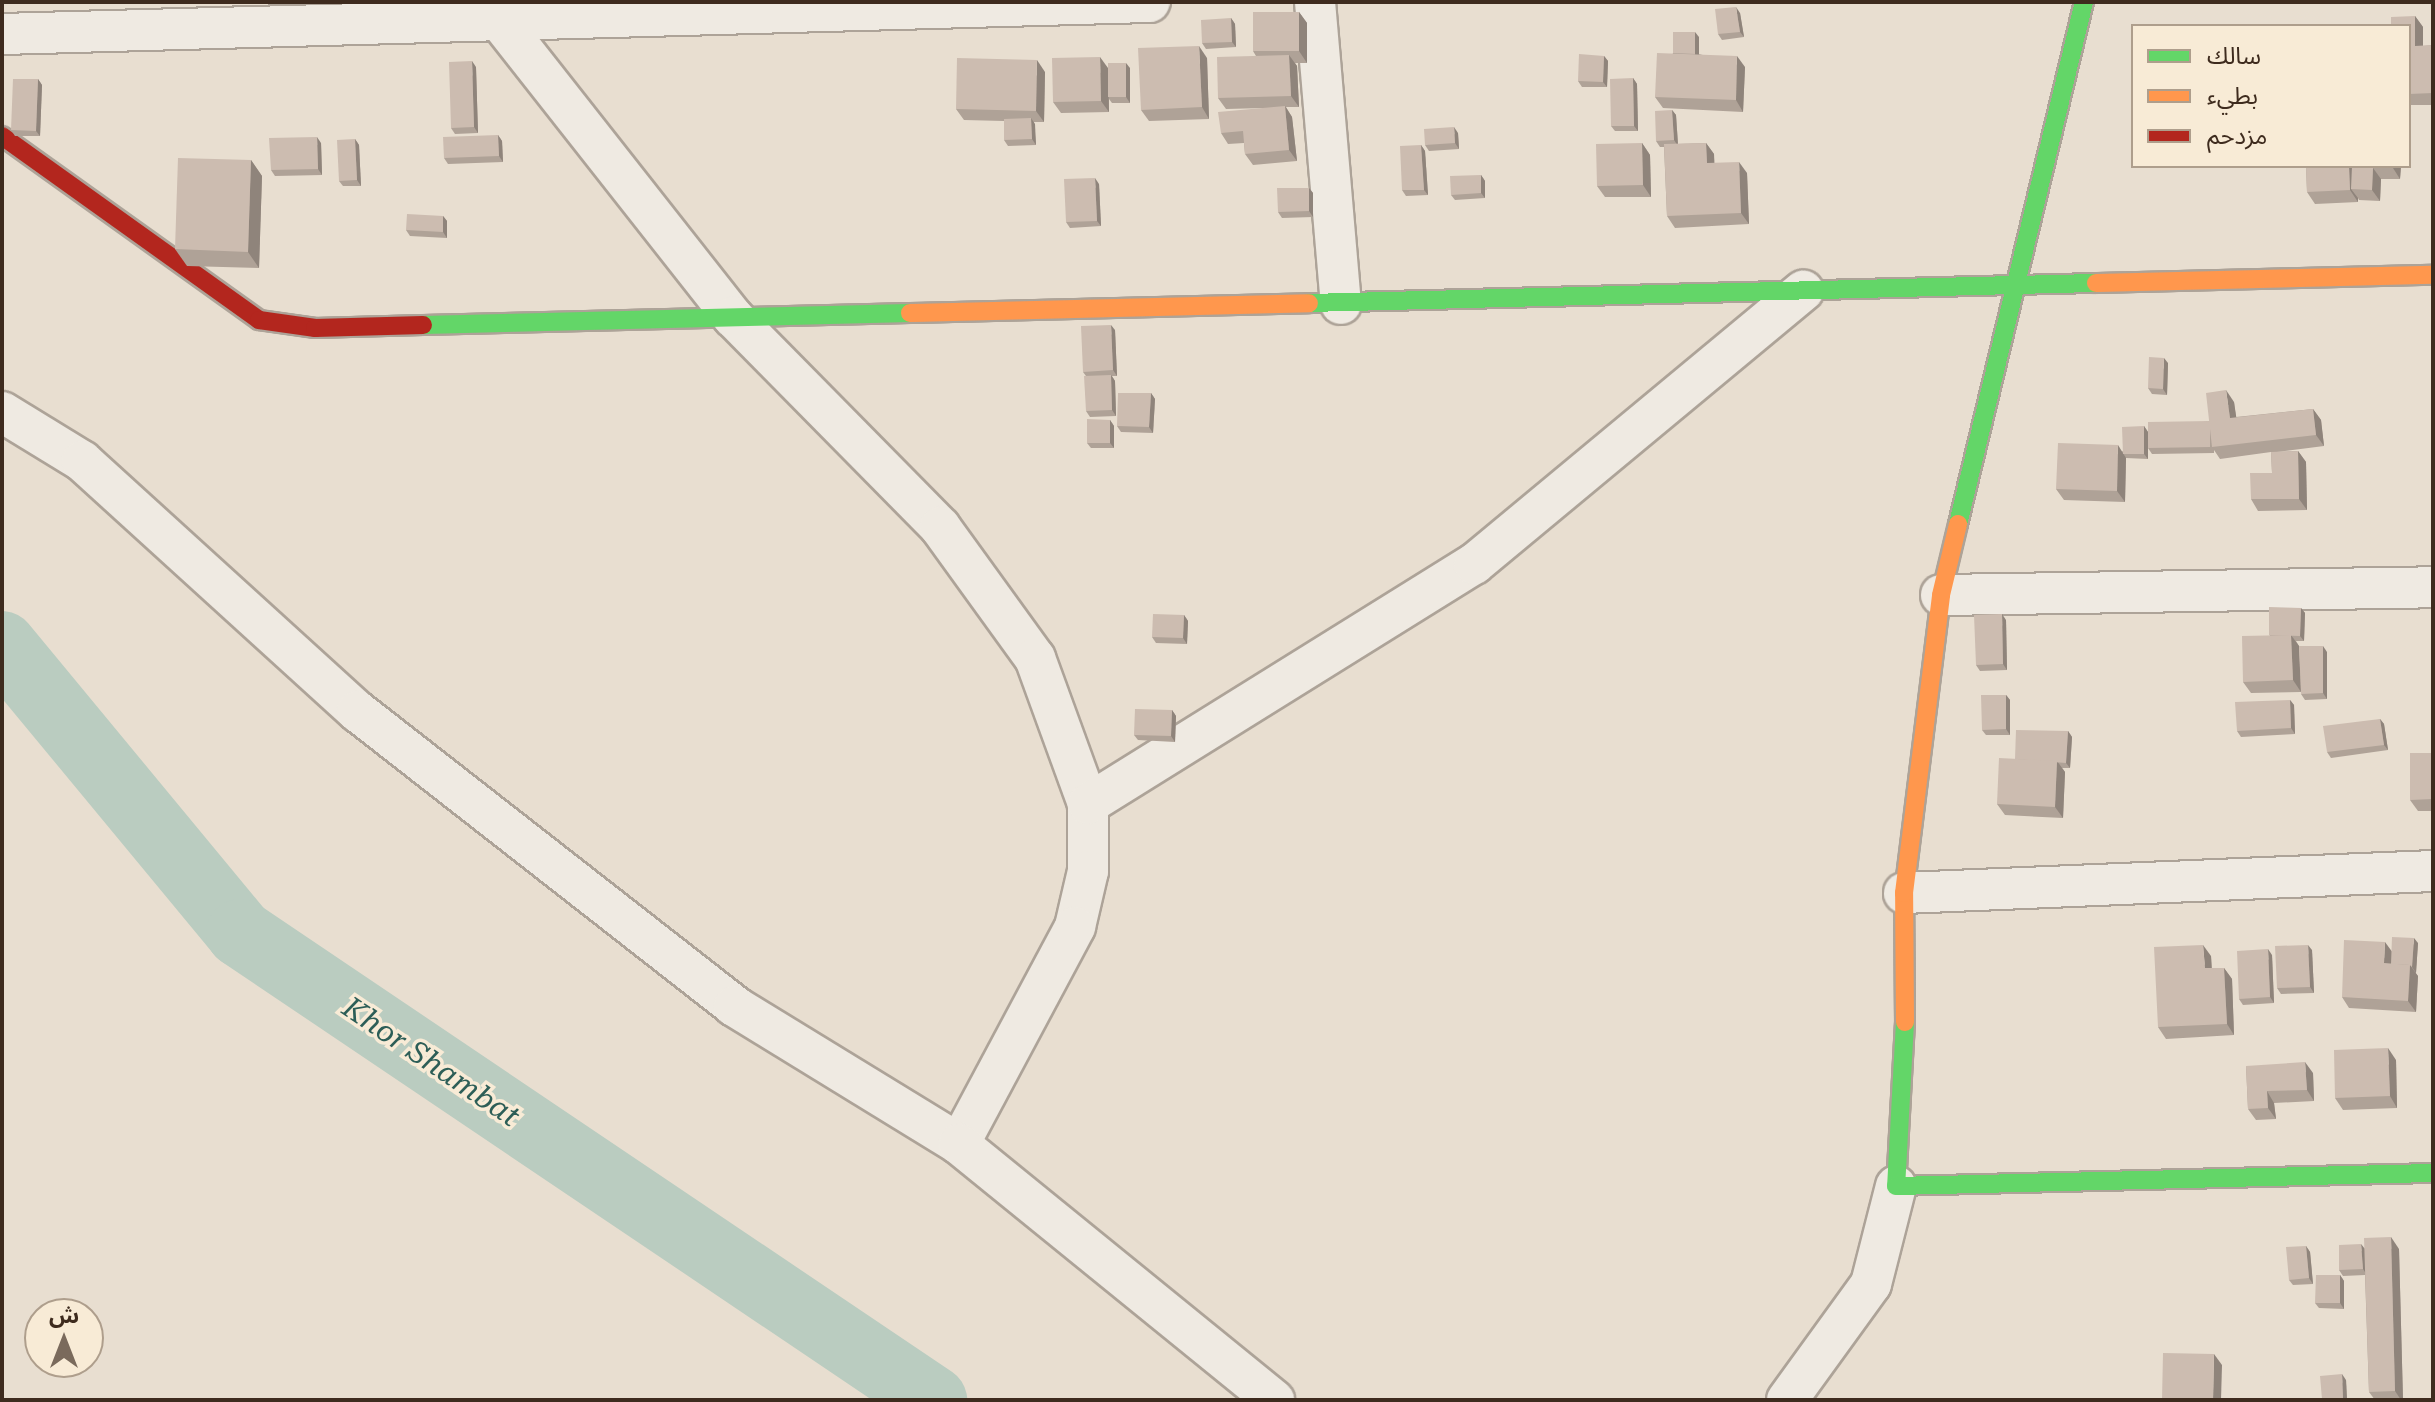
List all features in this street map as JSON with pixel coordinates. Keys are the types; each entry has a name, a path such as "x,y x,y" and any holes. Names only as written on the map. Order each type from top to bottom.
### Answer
{"street":[{"path":"2,34 488,9 1150,2"},
{"path":"1315,2 1341,304"},
{"path":"1787,1400 1871,1284 1896,1186 1905,1115 1904,893 1941,595 2019,286 2084,2"},
{"path":"488,9 733,317 940,527 1035,658 1088,804 1088,871 1075,927 959,1144"},
{"path":"2,136 259,320 315,328 2433,275"},
{"path":"1088,804 1474,564 1803,291"},
{"path":"2,412 82,461 357,711 734,1006 959,1144 1274,1400"},
{"path":"1941,595 2433,587"},
{"path":"1904,893 2433,871"},
{"path":"1896,1186 2433,1173"}],"building":[{"path":"1736,7 1740,32 1718,34 1715,9"},
{"path":"1253,12 1299,12 1299,51 1253,51"},
{"path":"2415,16 2415,46 2433,45 2433,93 2411,94 2411,24 2391,24 2391,17"},
{"path":"1231,18 1232,42 1202,43 1201,20"},
{"path":"1673,32 1695,32 1695,54 1673,53"},
{"path":"1199,46 1202,107 1141,110 1138,48"},
{"path":"1657,53 1737,56 1736,100 1655,97"},
{"path":"1579,54 1604,56 1603,82 1578,81"},
{"path":"1289,55 1291,96 1218,98 1217,57"},
{"path":"1100,57 1101,101 1053,102 1052,58"},
{"path":"957,58 1037,60 1036,111 956,109"},
{"path":"472,61 474,127 451,128 449,62"},
{"path":"1108,63 1126,63 1126,97 1108,97"},
{"path":"1633,78 1634,126 1611,126 1610,79"},
{"path":"13,79 38,79 36,131 11,130"},
{"path":"1285,106 1289,150 1245,154 1243,131 1221,133 1218,112"},
{"path":"1672,110 1674,140 1656,141 1655,111"},
{"path":"1031,118 1032,139 1004,140 1004,119"},
{"path":"1454,127 1455,143 1425,145 1424,129"},
{"path":"498,135 499,156 444,158 443,137"},
{"path":"317,137 318,169 271,170 269,138"},
{"path":"355,139 357,180 339,181 337,140"},
{"path":"1642,143 1643,185 1597,186 1596,144"},
{"path":"1706,143 1707,163 1739,162 1741,213 1667,216 1664,144"},
{"path":"1421,145 1424,190 1402,190 1400,146"},
{"path":"178,158 251,160 248,252 175,249"},
{"path":"2306,168 2349,168 2350,190 2307,192"},
{"path":"2352,168 2373,168 2372,190 2351,189"},
{"path":"1481,175 1481,193 1451,195 1450,176"},
{"path":"1095,178 1097,221 1066,222 1064,179"},
{"path":"1277,188 1309,188 1309,211 1278,212"},
{"path":"407,214 443,216 443,232 406,230"},
{"path":"1111,325 1113,370 1083,372 1081,326"},
{"path":"2149,357 2164,358 2163,389 2148,388"},
{"path":"1111,375 1112,410 1086,411 1084,376"},
{"path":"2226,390 2230,418 2313,409 2316,435 2212,447 2206,393"},
{"path":"1118,393 1151,393 1149,427 1117,426"},
{"path":"1087,419 1110,420 1110,443 1087,443"},
{"path":"2210,421 2210,447 2148,448 2148,422"},
{"path":"2144,426 2144,454 2123,454 2122,427"},
{"path":"2058,443 2118,445 2117,491 2056,489"},
{"path":"2298,451 2299,499 2251,499 2250,473 2272,473 2271,452"},
{"path":"2269,607 2301,608 2300,636 2269,635"},
{"path":"1153,614 1184,615 1183,638 1152,637"},
{"path":"2002,614 2003,664 1976,665 1974,615"},
{"path":"2291,635 2293,680 2243,682 2242,636"},
{"path":"2299,646 2323,646 2323,693 2301,694"},
{"path":"1981,695 2006,695 2006,729 1982,730"},
{"path":"2290,700 2291,728 2237,731 2235,702"},
{"path":"1135,709 1172,710 1171,736 1134,735"},
{"path":"2380,719 2384,745 2327,752 2323,726"},
{"path":"2016,730 2068,731 2066,763 2015,759"},
{"path":"2410,753 2433,753 2433,799 2410,800"},
{"path":"1999,758 2057,761 2055,807 1997,804"},
{"path":"2392,937 2414,938 2412,967 2391,964"},
{"path":"2344,940 2385,942 2384,963 2410,965 2408,1001 2342,997"},
{"path":"2203,945 2205,968 2224,968 2227,1024 2158,1027 2154,947"},
{"path":"2308,945 2310,987 2277,988 2275,946"},
{"path":"2268,949 2270,997 2239,999 2237,951"},
{"path":"2388,1048 2390,1096 2335,1098 2334,1050"},
{"path":"2305,1062 2307,1090 2267,1091 2268,1108 2248,1109 2246,1066"},
{"path":"2391,1237 2395,1391 2369,1392 2364,1238"},
{"path":"2361,1244 2363,1269 2339,1270 2339,1245"},
{"path":"2306,1246 2309,1278 2289,1280 2286,1247"},
{"path":"2316,1275 2340,1275 2340,1303 2315,1303"},
{"path":"2163,1353 2214,1354 2213,1400 2162,1400"},
{"path":"2342,1374 2343,1398 2322,1399 2320,1376"}],"waterway":[{"name":"Khor Shambat","path":"2,645 240,933 933,1400"}],"traffic: fast":[{"path":"1958,524 2084,2"},
{"path":"1309,303 2096,283"},
{"path":"423,325 910,313"},
{"path":"1905,1022 1896,1186 2433,1173"}],"traffic: slow":[{"path":"2096,283 2433,275"},
{"path":"910,313 1309,303"},
{"path":"1905,1022 1904,893 1941,595 1958,524"}],"traffic: jam":[{"path":"2,136 259,320 315,328 423,325"}]}
